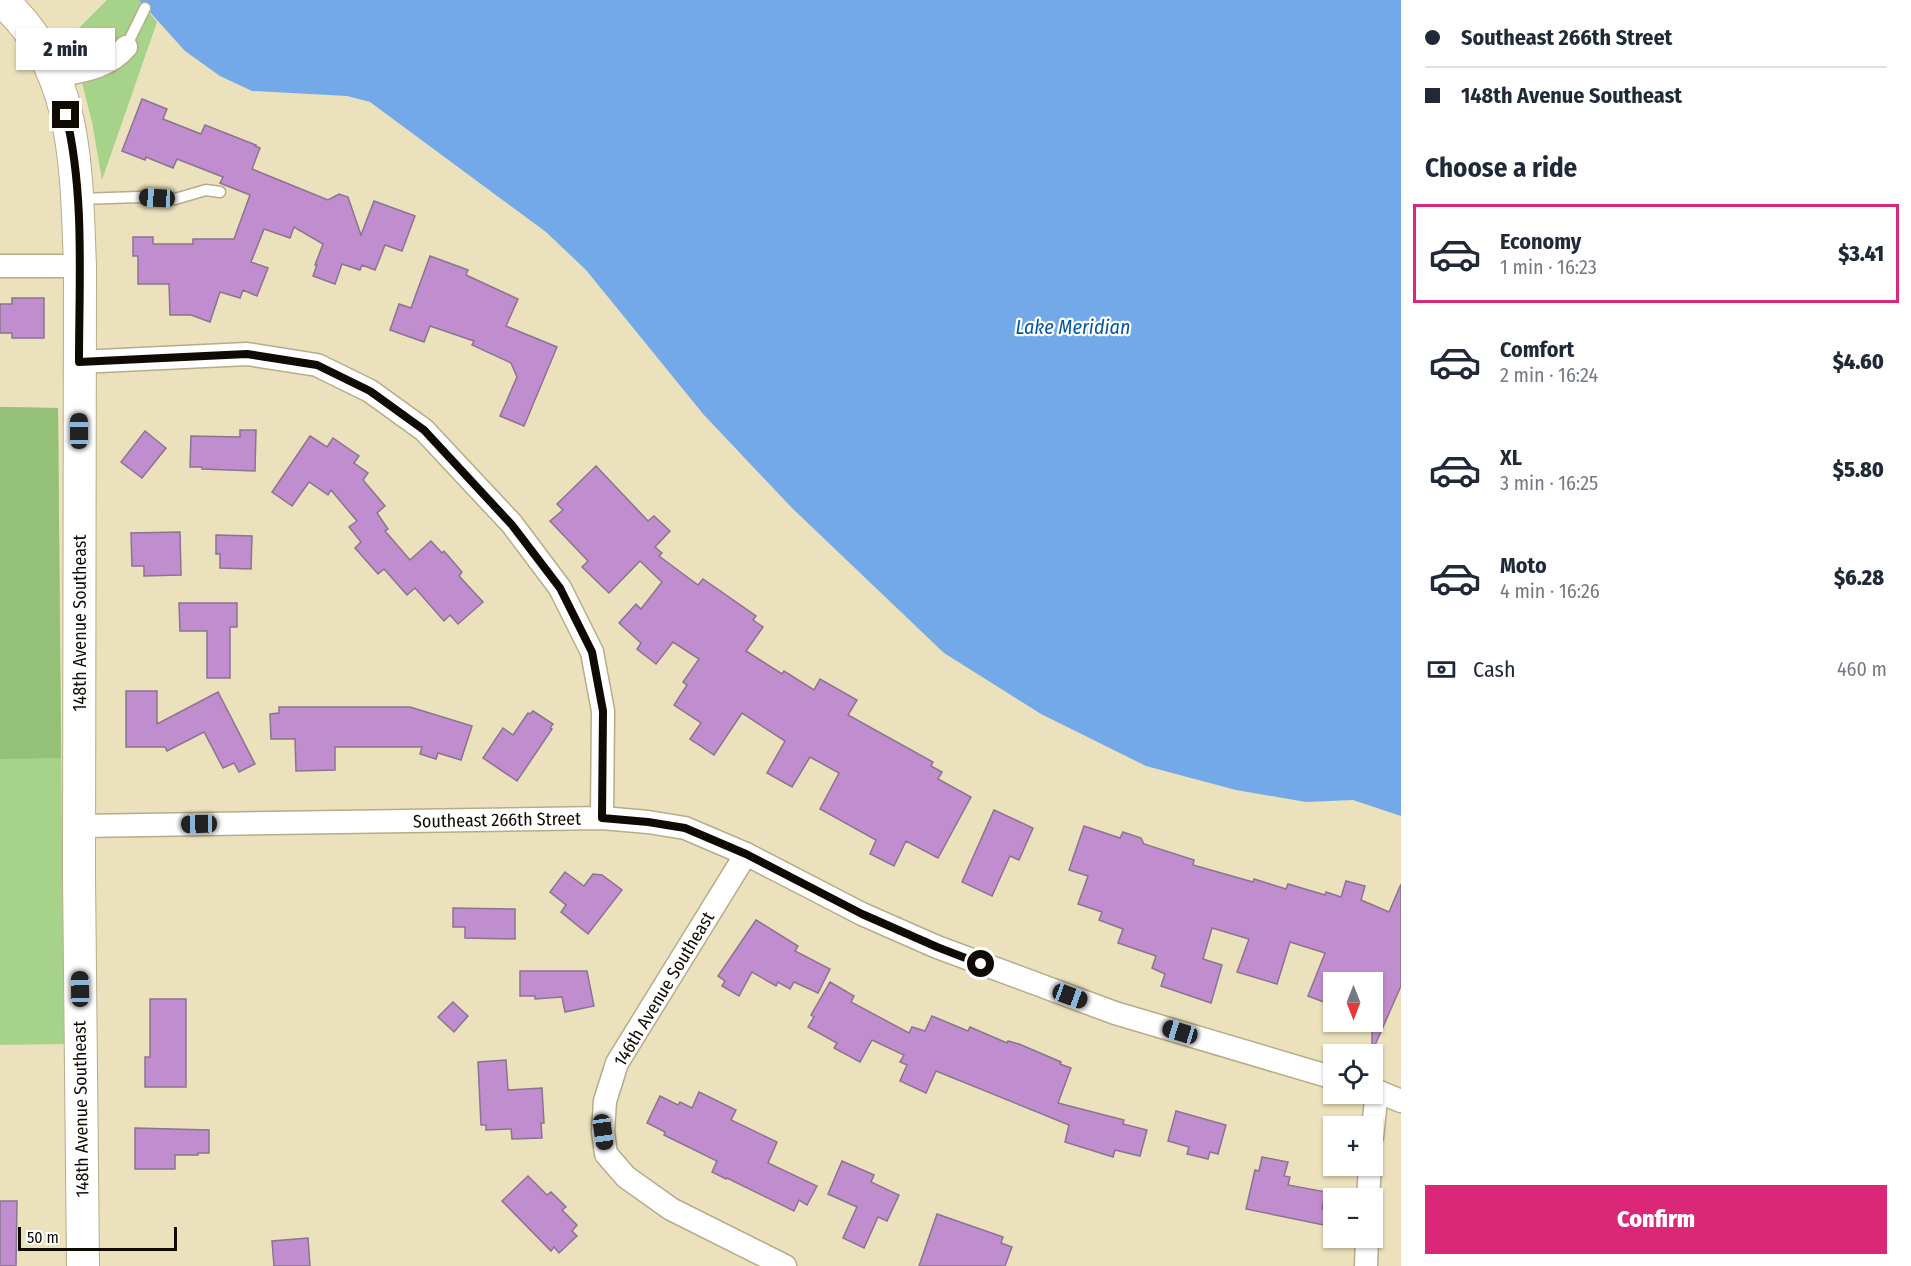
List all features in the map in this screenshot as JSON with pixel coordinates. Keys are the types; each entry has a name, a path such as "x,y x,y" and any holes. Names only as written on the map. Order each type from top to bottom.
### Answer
{"street":[{"name":"148th Avenue Southeast","path":"1,0 16,12 43,48 56,76 71,133 77,199 80,266 79,874 83,1266"},
{"path":"56,76 104,65 117,57 126,47"},
{"path":"0,266 80,266"},
{"path":"79,362 247,354 317,365 370,391 424,430 512,525 560,588 592,652 603,711 602,818"},
{"name":"Southeast 266th Street","path":"80,826 602,818 685,828 746,854 862,914 937,947 1115,1013 1323,1075"},
{"name":"146th Avenue Southeast","path":"746,854 617,1064 605,1101 603,1132 606,1154 626,1178 671,1209 785,1266"},
{"path":"1383,1093 1401,1101"},
{"path":"1366,1266 1367,1248"}],"lane":[{"path":"126,47 145,8"},
{"path":"77,199 139,197 175,199 206,190 220,192"}],"green space":[{"path":"107,0 139,0 157,22 102,180 92,122 79,71 72,57 61,46"},
{"path":"0,407 58,408 64,1044 0,1045"},
{"path":"0,407 58,408 61,758 0,759"}],"water":[{"name":"Lake Meridian","path":"139,0 1401,0 1401,816 1353,800 1306,802 1236,790 1146,766 1041,714 944,653 792,508 704,415 586,270 546,232 370,102 347,96 252,91 220,76 185,51"}],"building":[{"path":"142,99 167,109 163,119 201,134 205,125 256,145 260,148 252,169 328,200 339,194 348,197 361,235 374,201 415,216 402,251 385,245 375,270 362,265 360,270 342,264 335,284 313,276 323,244 294,227 290,238 264,229 251,262 268,268 257,296 243,290 240,298 220,292 210,322 191,315 170,315 169,284 138,284 138,256 133,256 133,237 153,237 153,244 193,244 193,239 234,239 250,195 220,183 223,177 177,159 173,168 146,157 145,160 122,151"},
{"path":"430,256 468,270 466,275 518,299 506,326 557,347 524,426 500,416 517,377 511,363 472,345 474,341 430,326 424,342 390,330 399,304 411,308"},
{"path":"12,298 44,298 44,338 12,338 12,333 0,333 0,304 12,304"},
{"path":"240,430 256,430 255,471 190,467 191,436 240,437"},
{"path":"145,431 166,448 142,478 121,462"},
{"path":"310,436 327,447 333,438 359,456 354,463 368,473 363,480 385,506 377,513 388,529 385,531 410,560 431,541 442,553 444,551 462,572 459,576 483,602 458,624 450,615 444,621 415,588 407,595 384,569 378,574 355,548 361,542 349,527 357,521 331,490 328,495 309,482 292,506 272,492"},
{"path":"596,466 648,521 654,516 670,531 655,547 662,553 659,556 698,585 703,579 756,616 753,620 763,627 746,651 782,674 784,671 814,690 820,679 857,700 848,715 933,762 931,766 942,772 938,779 971,797 938,858 906,841 894,866 870,854 876,840 820,809 839,773 810,757 792,787 767,773 785,741 742,713 714,755 690,739 701,723 674,705 687,685 683,682 699,659 673,642 656,664 637,649 641,643 619,623 636,604 641,609 662,582 640,561 609,593 582,567 588,561 550,521 563,510 557,504"},
{"path":"180,532 181,575 144,576 144,566 132,566 131,533"},
{"path":"216,535 252,536 251,569 220,568 220,554 216,554"},
{"path":"179,603 237,603 237,627 230,627 230,678 207,678 207,631 180,631"},
{"path":"126,691 157,691 157,724 218,692 255,764 239,772 234,763 223,768 204,732 167,751 165,747 126,747"},
{"path":"279,707 410,707 472,726 461,760 438,753 436,759 420,754 422,747 335,747 335,770 296,771 295,739 271,739 270,714 279,713"},
{"path":"533,711 553,724 550,728 552,729 517,781 483,758 503,728 513,735 528,713"},
{"path":"994,810 1033,828 1019,860 1010,856 992,896 962,882"},
{"path":"1084,826 1120,838 1123,832 1141,838 1144,844 1194,860 1193,865 1253,882 1254,879 1286,889 1288,884 1325,895 1326,892 1341,897 1346,881 1365,886 1361,900 1389,912 1401,884 1401,986 1383,1027 1383,972 1323,972 1323,1002 1308,996 1325,953 1290,942 1277,984 1237,972 1249,939 1212,928 1203,959 1222,965 1211,1003 1161,986 1165,974 1152,968 1156,956 1118,943 1123,929 1099,920 1102,912 1078,904 1088,876 1069,870"},
{"path":"565,872 584,886 593,874 602,875 622,890 588,934 561,912 566,905 550,892"},
{"path":"453,908 515,909 515,939 465,938 465,927 453,927"},
{"path":"756,920 798,946 795,951 830,969 818,993 794,982 790,989 778,982 776,986 752,972 739,996 722,986 725,981 718,976"},
{"path":"520,971 587,971 594,1006 565,1012 562,997 535,999 535,996 520,996"},
{"path":"830,982 854,996 851,1002 909,1033 912,1027 925,1031 932,1016 968,1031 970,1027 1007,1043 1008,1041 1019,1044 1061,1062 1060,1064 1071,1068 1058,1103 1124,1120 1123,1124 1147,1130 1140,1156 1115,1150 1113,1157 1065,1142 1069,1125 936,1071 926,1093 900,1081 907,1065 900,1062 904,1055 872,1040 860,1062 834,1048 837,1043 808,1027 814,1017 811,1015"},
{"path":"150,999 186,999 186,1087 145,1087 145,1057 150,1057"},
{"path":"453,1002 468,1016 454,1032 438,1017"},
{"path":"1372,1032 1381,1032 1376,1044 1372,1044"},
{"path":"506,1060 508,1090 542,1088 544,1123 541,1123 542,1138 512,1139 511,1129 486,1130 486,1125 481,1125 478,1062"},
{"path":"699,1092 736,1110 731,1120 777,1142 768,1163 817,1186 807,1205 799,1200 794,1211 712,1172 717,1161 664,1135 665,1132 647,1123 660,1096 678,1105 680,1102 692,1108"},
{"path":"1176,1111 1226,1125 1218,1154 1210,1152 1208,1159 1187,1154 1189,1147 1168,1141"},
{"path":"135,1128 209,1130 209,1153 175,1155 175,1169 135,1169"},
{"path":"1262,1157 1288,1162 1284,1176 1290,1177 1288,1185 1323,1191 1323,1225 1246,1209 1255,1170 1259,1171"},
{"path":"842,1161 874,1175 871,1182 899,1195 887,1221 878,1217 864,1248 843,1238 857,1207 828,1194"},
{"path":"528,1176 547,1195 551,1192 566,1207 562,1210 577,1225 572,1231 577,1236 559,1253 554,1247 551,1251 502,1201"},
{"path":"0,1201 17,1201 16,1266 0,1266"},
{"path":"937,1214 1003,1237 1001,1243 1012,1247 1005,1266 919,1266"},
{"path":"308,1238 310,1266 274,1266 272,1241"}],"route":[{"path":"66,115 71,133 77,188 80,266 79,362 247,354 317,365 370,391 424,430 512,525 560,588 592,652 603,711 602,818 685,828 746,854 862,914 981,964"}]}
